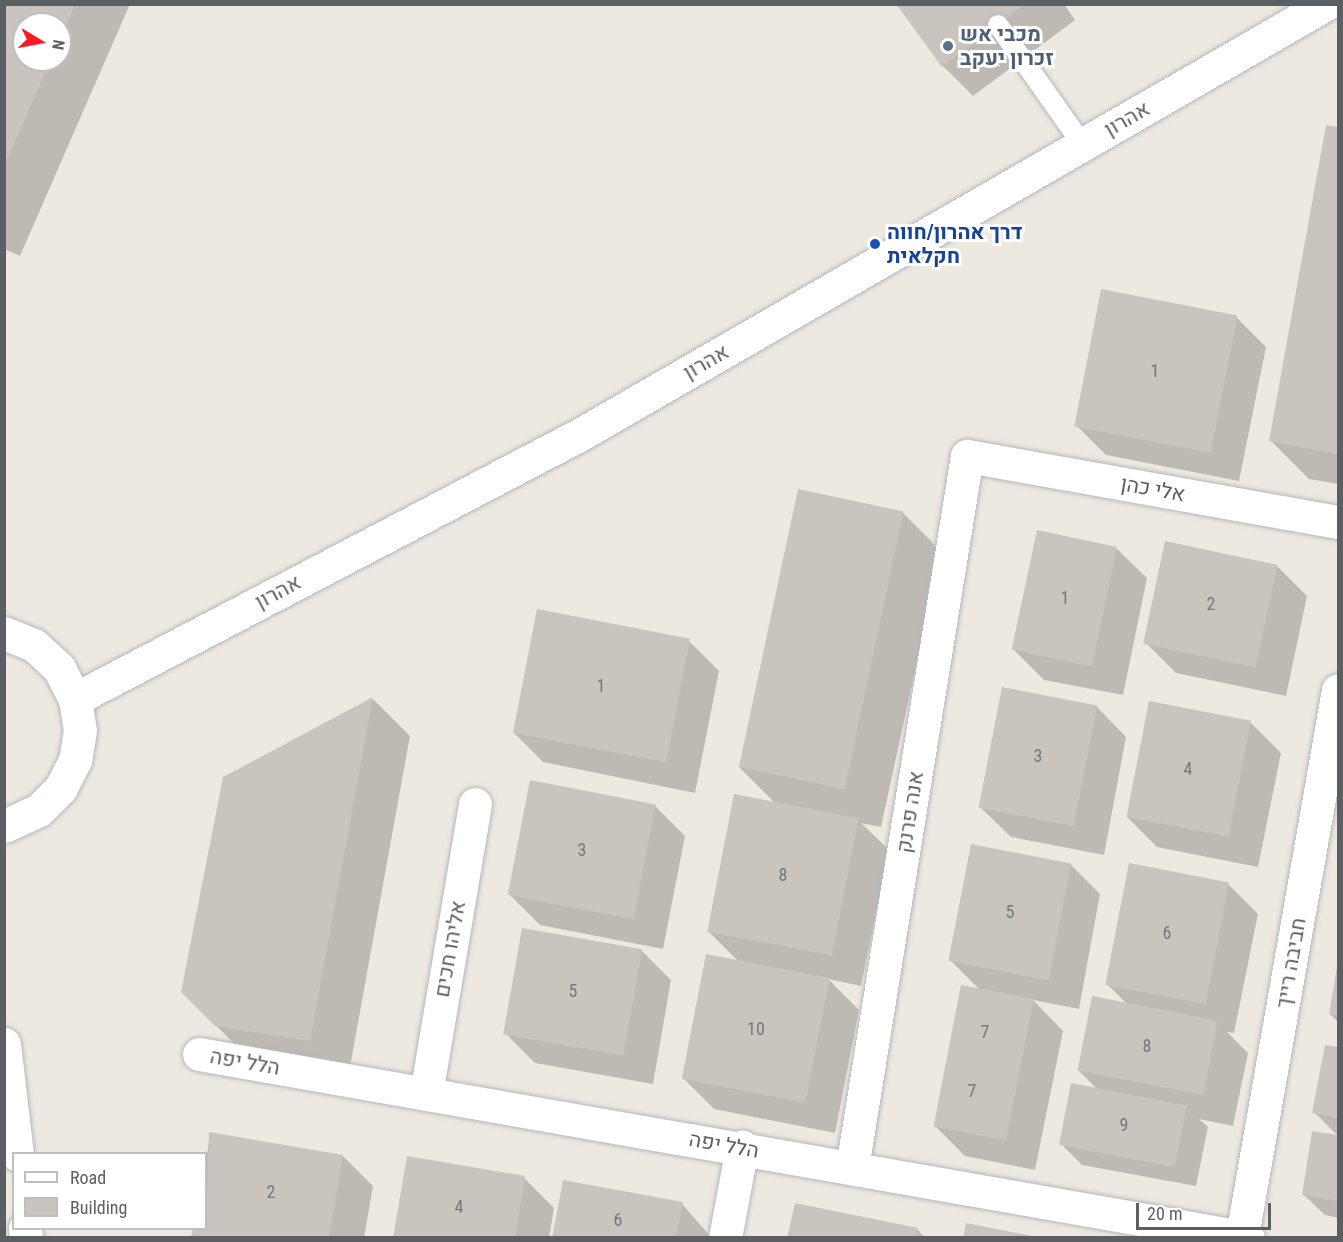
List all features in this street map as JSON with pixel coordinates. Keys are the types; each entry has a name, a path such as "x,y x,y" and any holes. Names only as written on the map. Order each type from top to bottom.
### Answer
{"street":[{"name":"אהרון","path":"75,699 581,434 1326,4"},
{"name":"אלי כהן","path":"967,456 1338,522"},
{"name":"אנה פרנק","path":"852,1167 967,456"},
{"path":"4,633 34,645 59,668 75,699 80,730 75,760 61,788 39,810 4,826"},
{"name":"חביבה רייך","path":"1245,1237 1338,690"},
{"name":"אליהו חכים","path":"426,1094 475,804"},
{"path":"4,1044 16,1152"},
{"name":"הלל יפה","path":"199,1054 742,1147 1245,1237"},
{"path":"725,1238 742,1147"}],"lane":[{"path":"998,25 1083,144"}],"building":[{"path":"4,4 75,4 72,12 12,12 12,72 46,72 4,166"},
{"name":"מכבי אש זכרון יעקב","path":"896,4 1025,4 942,67"},
{"path":"1326,125 1338,127 1338,454 1269,441"},
{"path":"1101,289 1237,316 1211,453 1074,426"},
{"path":"798,489 904,511 845,789 739,767"},
{"path":"1037,530 1117,547 1092,666 1012,649"},
{"path":"1165,541 1277,565 1256,668 1143,644"},
{"path":"537,609 690,639 666,762 513,733"},
{"path":"1002,687 1097,706 1074,826 979,808"},
{"path":"373,697 310,1041 215,1026 181,992 223,777"},
{"path":"1149,701 1251,721 1229,837 1126,817"},
{"path":"530,780 656,804 633,919 508,895"},
{"path":"734,794 859,818 832,956 707,931"},
{"path":"971,844 1071,863 1048,980 948,961"},
{"path":"1129,863 1229,882 1205,1004 1105,985"},
{"path":"522,928 642,949 623,1056 503,1034"},
{"path":"706,954 830,978 805,1103 682,1079"},
{"path":"1338,967 1338,1016 1329,1014"},
{"path":"961,985 1034,999 1006,1140 934,1126"},
{"path":"1092,996 1218,1020 1203,1095 1077,1071"},
{"path":"1325,1045 1338,1047 1338,1118 1312,1113"},
{"path":"1071,1083 1187,1106 1175,1167 1059,1145"},
{"path":"1312,1131 1338,1135 1338,1201 1302,1195"},
{"path":"209,1132 343,1155 329,1238 191,1238 193,1230 207,1230"},
{"path":"407,1156 525,1176 515,1238 393,1238"},
{"path":"563,1180 683,1202 676,1238 552,1238"},
{"path":"795,1203 918,1228 916,1238 787,1238"},
{"path":"966,1223 1032,1236 1032,1238 963,1238"}],"place":[{"name":"מכבי אש זכרון יעקב","path":"948,46"},
{"name":"דרך אהרון/חווה חקלאית","path":"875,244"}]}
